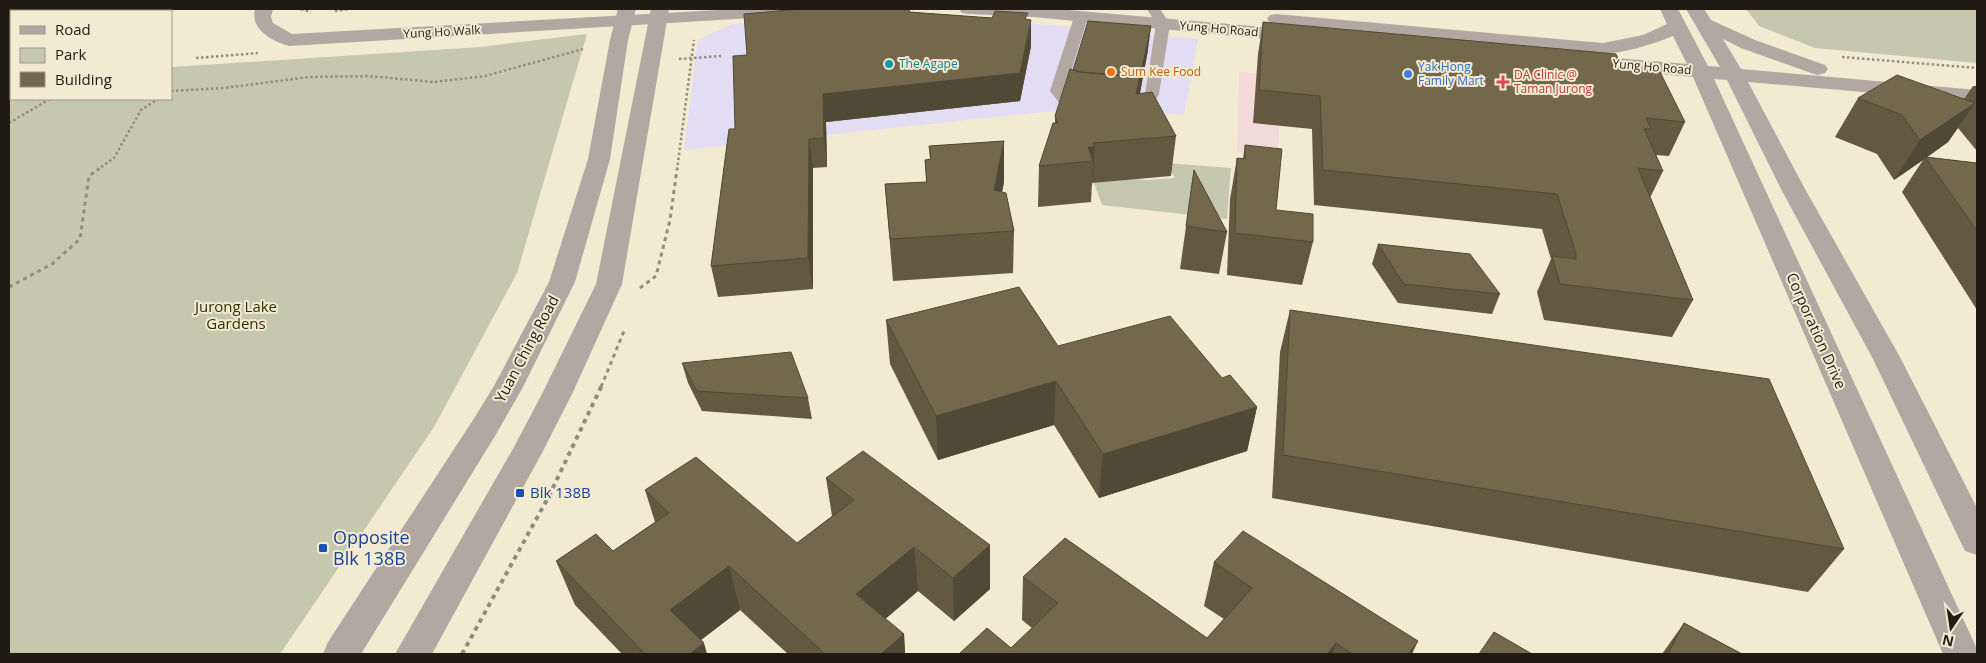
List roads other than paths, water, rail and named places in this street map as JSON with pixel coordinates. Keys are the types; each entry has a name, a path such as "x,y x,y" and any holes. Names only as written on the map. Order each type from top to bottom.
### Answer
{"street":[{"name":"Yung Ho Walk","path":"265,17 565,9"},
{"path":"625,15 820,9"},
{"name":"Yung Ho Road","path":"968,9 1081,17 1153,13 1823,76 1977,96"},
{"name":"Corporation Drive","path":"1669,9 1698,65 1961,654"},
{"path":"412,654 558,392 609,284 659,14"},
{"name":"Yung Ho Walk","path":"265,17 289,40 625,15"},
{"name":"Yuan Ching Road","path":"341,654 484,428 508,387 562,282 599,159 625,15"},
{"path":"1700,16 1730,67 1765,105 1793,189 1887,358 1977,541"},
{"path":"1700,16 1748,44 1823,76"},
{"path":"1605,56 1660,36 1678,26"},
{"path":"1605,56 1685,90 1719,112"},
{"path":"1765,105 1778,92 1797,87 1823,76"},
{"name":"Yung Ho Road","path":"1823,76 1977,82"}],"lane":[{"path":"1117,107 1138,107 1148,102 1152,94 1153,13"},
{"path":"1081,17 1057,91 1065,101 1100,106"}],"place":[{"name":"The Agape","path":"889,64"},
{"name":"Sum Kee Food","path":"1111,72"},
{"name":"Yak Hong Family Mart","path":"1408,74"},
{"name":"DA Clinic @ Taman Jurong","path":"1503,82"},
{"name":"Blk 138B","path":"520,493"},
{"name":"Opposite Blk 138B","path":"323,548"}],"park label":[{"name":"Jurong Lake Gardens","path":"236,316"}]}
